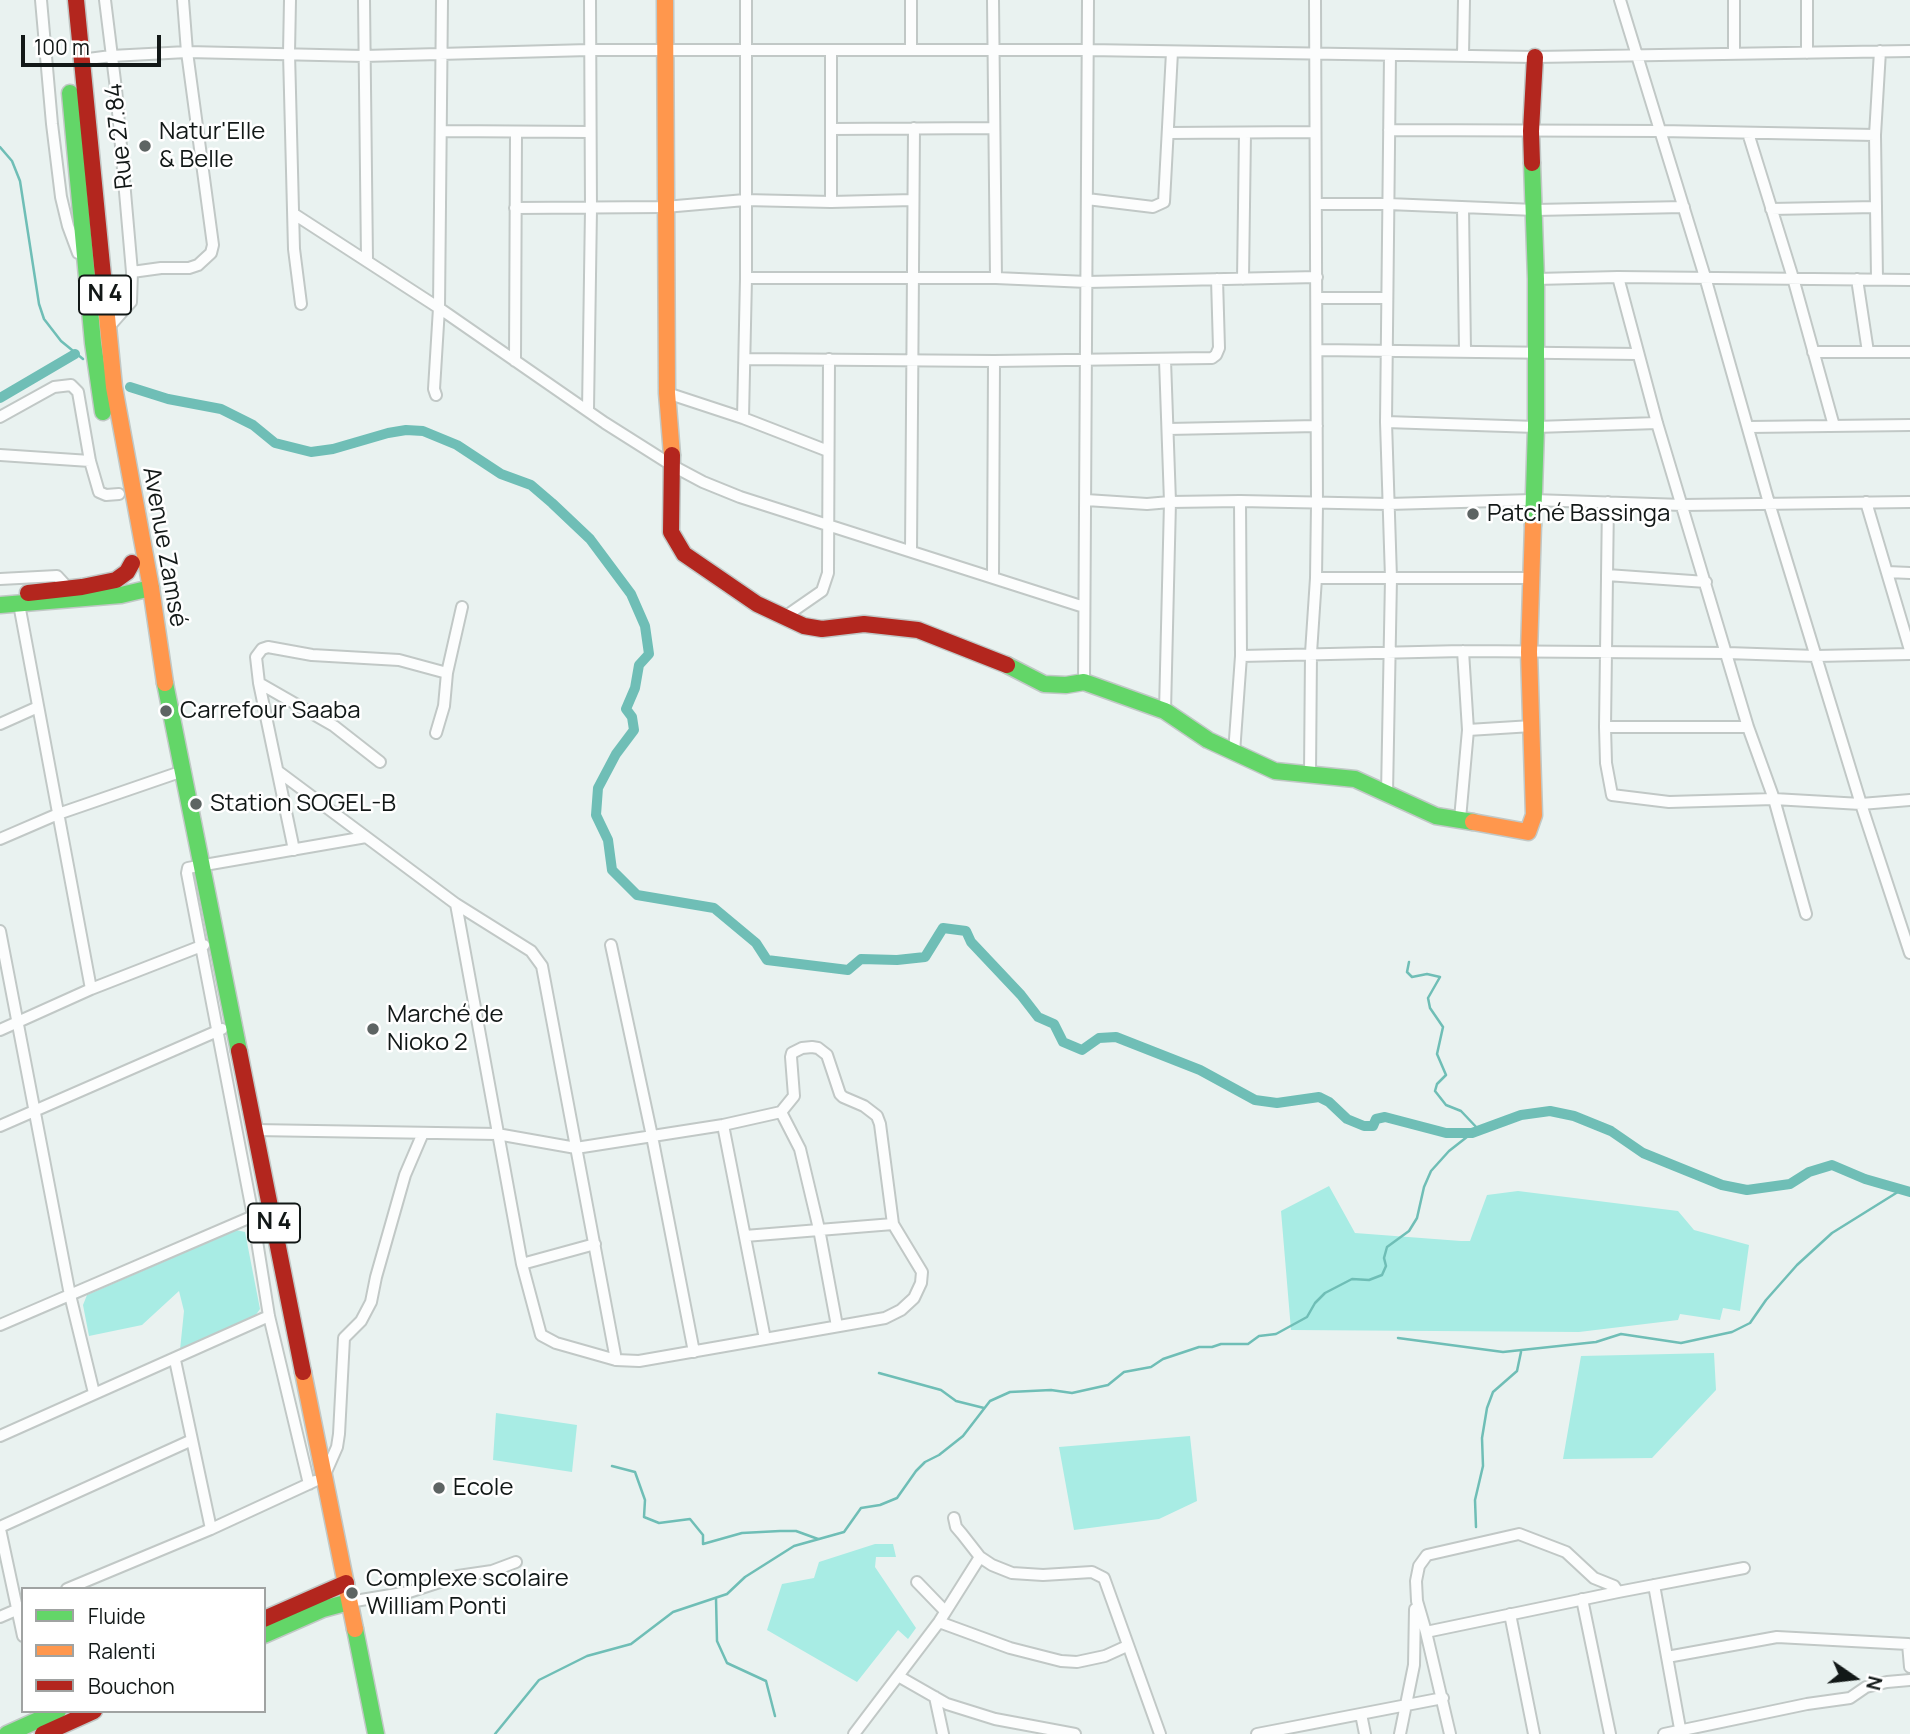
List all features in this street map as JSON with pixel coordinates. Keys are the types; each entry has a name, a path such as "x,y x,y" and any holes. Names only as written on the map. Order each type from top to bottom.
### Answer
{"main road":[{"name":"Avenue Zamsé","path":"62,0 100,394 132,563 145,590"},
{"name":"Avenue Zamsé","path":"76,0 117,410 145,590 183,771"},
{"path":"665,0 667,393 673,466 671,532 684,554 757,604 804,626 822,629 863,624 918,630 991,657 1044,684 1084,682 1165,711 1234,754 1275,771 1355,779 1420,810 1528,832 1534,815 1529,652 1536,427 1535,210 1531,131 1535,57"},
{"path":"0,595 68,589 116,580 127,572 132,563"},
{"path":"0,606 145,590"},
{"name":"N 4","path":"183,771 271,1210 316,1481 346,1583 376,1734"},
{"path":"266,1618 346,1583"},
{"path":"266,1634 323,1609 349,1602"},
{"path":"7,1734 86,1713"}],"street":[{"path":"41,0 61,197 68,226 87,278"},
{"name":"Rue 27.84","path":"105,0 116,89 132,272 131,302 108,328"},
{"path":"132,272 198,265 211,253 213,245 187,52 183,0"},
{"path":"290,0 295,260 301,304"},
{"path":"364,0 367,259"},
{"path":"436,396 434,389 439,308 442,0"},
{"path":"588,410 592,209 590,0"},
{"path":"743,418 747,0"},
{"path":"911,0 911,50"},
{"path":"993,0 996,278"},
{"path":"1084,682 1088,0"},
{"path":"1310,774 1311,653 1316,578 1318,350 1314,132 1315,0"},
{"path":"1463,55 1464,0"},
{"path":"1620,0 1685,207 1769,503 1861,804 1910,953"},
{"path":"1734,0 1734,53"},
{"path":"1807,0 1807,53"},
{"path":"81,60 187,52 364,56 589,50 1088,50 1535,57 1910,51"},
{"path":"831,50 831,202"},
{"path":"1877,279 1875,135 1880,51"},
{"path":"1087,199 1153,207 1164,202 1172,52"},
{"path":"1387,794 1391,578 1386,422 1390,55"},
{"path":"911,551 914,128"},
{"path":"831,129 993,128"},
{"path":"1389,130 1875,135"},
{"path":"442,131 590,132"},
{"path":"1168,133 1314,132"},
{"path":"515,361 516,133"},
{"path":"1243,279 1245,133"},
{"path":"1748,133 1793,278 1833,426"},
{"path":"515,208 665,207 745,200 913,200"},
{"path":"1317,204 1535,210 1685,207"},
{"path":"1771,209 1876,207"},
{"path":"1463,208 1465,351"},
{"path":"294,214 367,259 673,466 703,482 740,497 1084,607"},
{"path":"746,278 914,277 1087,282 1317,277"},
{"path":"1618,277 1657,423 1748,727 1774,799 1806,914"},
{"path":"1536,279 1705,277 1910,280"},
{"path":"745,359 994,361 1212,358 1219,348 1217,279"},
{"path":"1857,279 1868,352"},
{"path":"1317,298 1387,298"},
{"path":"1318,350 1637,354"},
{"path":"1813,352 1910,352"},
{"path":"783,618 821,591 826,583 830,526 829,359"},
{"path":"1165,360 1170,502 1165,711"},
{"path":"993,577 994,361"},
{"path":"0,417 54,387 71,385 78,393 90,461 99,492 106,495 119,494"},
{"path":"667,393 743,418 828,451"},
{"path":"1386,422 1536,427 1657,423"},
{"path":"1749,428 1910,425"},
{"path":"1168,429 1317,426"},
{"path":"0,455 90,461"},
{"path":"1086,500 1147,504 1388,504 1533,500 1683,505 1910,502"},
{"path":"1234,754 1241,656 1240,502"},
{"path":"1608,502 1605,727 1609,792 1615,796 1668,802 1774,799 1861,804 1910,800"},
{"path":"1241,656 1311,653 1606,652 1816,656 1910,652 1866,502"},
{"path":"1887,572 1910,573"},
{"path":"1607,575 1706,582"},
{"path":"0,579 57,576 68,589"},
{"path":"1316,578 1530,578"},
{"path":"19,604 91,989"},
{"path":"436,733 444,706 447,673 462,607"},
{"path":"294,850 259,683 256,657 262,649 268,647 312,655 399,660 447,673"},
{"path":"1460,820 1468,730 1463,652"},
{"path":"259,683 334,726 380,762"},
{"path":"0,724 38,707"},
{"path":"1468,730 1532,726"},
{"path":"1605,727 1748,727"},
{"path":"0,839 58,814 183,771"},
{"path":"279,772 456,904 531,951 542,966 617,1360"},
{"path":"316,1481 269,1316 253,1216 187,873 188,868 202,865 366,837"},
{"path":"255,1130 497,1134 576,1148 723,1125 780,1112 794,1096 790,1057 792,1053 802,1048 818,1048 827,1055 835,1072 840,1094 877,1116 893,1224 922,1272 918,1292 901,1310 885,1318 639,1361 617,1360 550,1341 541,1335 522,1265 497,1134 456,904"},
{"path":"0,932 70,1295 94,1393"},
{"path":"0,1030 91,989 217,941"},
{"path":"611,945 694,1352"},
{"path":"0,1126 234,1024"},
{"path":"780,1112 800,1149 819,1229 837,1326"},
{"path":"723,1125 765,1339"},
{"path":"72,1587 211,1530 316,1481 337,1447 344,1338 361,1321 372,1302 376,1277 405,1175 423,1132"},
{"path":"0,1325 271,1210"},
{"path":"745,1236 893,1224"},
{"path":"522,1265 594,1244"},
{"path":"0,1436 94,1393 176,1360 269,1316"},
{"path":"176,1360 211,1530"},
{"path":"0,1616 19,1608 0,1528 192,1440"},
{"path":"954,1518 956,1527 980,1557 992,1565 1012,1573 1043,1575 1093,1572 1104,1578 1160,1734"},
{"path":"1400,1734 1414,1665 1414,1587 1419,1566 1427,1555 1523,1534 1566,1552 1594,1578 1614,1586 1618,1592"},
{"path":"854,1734 939,1622 980,1557"},
{"path":"349,1602 458,1576 492,1571 516,1562"},
{"path":"1426,1632 1744,1568"},
{"path":"1416,1581 1418,1601 1450,1734"},
{"path":"917,1582 945,1611"},
{"path":"1654,1585 1680,1732"},
{"path":"1582,1599 1610,1734"},
{"path":"1510,1614 1534,1734"},
{"path":"939,1622 1010,1648 1060,1661 1077,1662 1096,1658 1127,1646"},
{"path":"1667,1657 1777,1637 1908,1644 1910,1667"},
{"path":"898,1676 947,1704 1010,1722 1074,1734"},
{"path":"1664,1734 1807,1704 1850,1698 1866,1687 1910,1680"},
{"path":"935,1697 943,1734"},
{"path":"1258,1734 1443,1698"},
{"path":"1361,1714 1365,1734"},
{"path":"1010,1722 1013,1734"}],"shaded area":[{"path":"1329,1186 1355,1233 1461,1241 1470,1241 1487,1195 1518,1191 1678,1211 1694,1230 1749,1245 1740,1311 1723,1308 1720,1320 1680,1314 1678,1320 1579,1332 1291,1330 1281,1211"},
{"path":"236,1230 245,1232 260,1309 255,1316 180,1350 184,1311 179,1291 142,1325 89,1336 83,1305 87,1295"},
{"path":"1714,1353 1716,1390 1652,1458 1563,1459 1581,1356"},
{"path":"496,1413 577,1425 572,1472 493,1460"},
{"path":"1190,1436 1197,1501 1159,1519 1074,1530 1059,1447"},
{"path":"875,1544 893,1544 896,1557 876,1557 875,1567 916,1628 908,1639 898,1630 857,1682 767,1630 782,1584 814,1578 819,1562"}],"waterway":[{"path":"0,147 12,161 20,181 39,304 44,319 61,341 83,359"},
{"path":"0,398 75,354"},
{"path":"130,387 168,399 221,409 253,425 275,443 311,452 333,449 388,433 423,431 457,445 501,474 531,485 552,503 590,539 631,594 645,626 649,654 639,665 635,688 626,709 632,717 634,730 616,754 598,788 596,815 608,840 612,870 637,895 714,908 756,943 767,960 848,970 861,959 897,960 925,957 943,928 966,931 971,942 1038,1017 1054,1024 1063,1042 1082,1050 1099,1038 1116,1037 1200,1070 1255,1100 1277,1103 1319,1097 1329,1102 1347,1119 1364,1126 1373,1126 1376,1119 1385,1117 1446,1133 1472,1133 1521,1115 1550,1111 1574,1116 1611,1131 1643,1153 1722,1185 1747,1190 1790,1184 1809,1172 1832,1165 1865,1179 1910,1192"},
{"path":"1409,962 1407,972 1412,977 1427,974 1440,977 1428,998 1430,1008 1443,1027 1437,1054 1446,1075 1437,1084 1435,1091 1446,1105 1461,1111 1479,1130"},
{"path":"495,1734 539,1680 587,1656 631,1644 673,1612 727,1594 745,1577 794,1546 844,1532 861,1508 880,1505 897,1498 916,1471 963,1436 990,1401 1010,1392 1051,1390 1072,1393 1108,1385 1124,1372 1151,1367 1163,1359 1199,1347 1248,1344 1259,1336 1276,1334 1307,1317 1325,1293 1352,1279 1369,1280 1382,1275 1386,1266 1384,1258 1387,1247 1409,1231 1417,1218 1424,1187 1431,1171 1449,1151 1472,1133"},
{"path":"1398,1338 1503,1352 1596,1342 1621,1334 1681,1343 1732,1332 1750,1323 1797,1265 1832,1233 1901,1190"},
{"path":"1476,1527 1475,1500 1483,1466 1482,1438 1487,1408 1493,1392 1517,1371 1521,1352"},
{"path":"879,1373 941,1390 956,1401 984,1408"},
{"path":"612,1466 635,1472 645,1500 644,1517 659,1523 690,1519 703,1535 703,1544 742,1533 780,1531 796,1531 818,1539"},
{"path":"716,1598 717,1641 727,1663 766,1681 775,1716"}],"traffic: fast":[{"path":"70,93 93,343 103,412"},
{"path":"1532,163 1536,279 1533,525"},
{"path":"0,605 121,595 151,588"},
{"path":"1007,665 1044,684 1084,682 1165,711 1208,740 1275,771 1355,779 1436,816 1473,822"},
{"path":"165,683 239,1051"},
{"path":"266,1634 323,1609 349,1602"},
{"path":"355,1629 376,1734"},
{"path":"7,1734 54,1713"}],"traffic: slow":[{"path":"665,0 667,393 672,455"},
{"path":"105,296 114,387 151,588 165,683"},
{"path":"1473,822 1528,832 1534,815 1529,652 1533,525"},
{"path":"303,1372 355,1629"}],"traffic: jam":[{"path":"76,0 105,296"},
{"path":"1532,163 1535,57"},
{"path":"672,455 671,532 684,554 757,604 804,626 822,629 864,624 918,630 1007,665"},
{"path":"28,593 116,580 127,572 132,563"},
{"path":"239,1051 303,1372"},
{"path":"266,1618 346,1583"},
{"path":"43,1734 90,1713"}],"place":[{"name":"Natur'Elle & Belle","path":"145,146"},
{"name":"Patché Bassinga","path":"1473,514"},
{"name":"Carrefour Saaba","path":"166,711"},
{"name":"Station SOGEL-B","path":"196,804"},
{"name":"Marché de Nioko 2","path":"373,1029"},
{"name":"Ecole","path":"439,1488"},
{"name":"Complexe scolaire William Ponti","path":"352,1593"}]}
